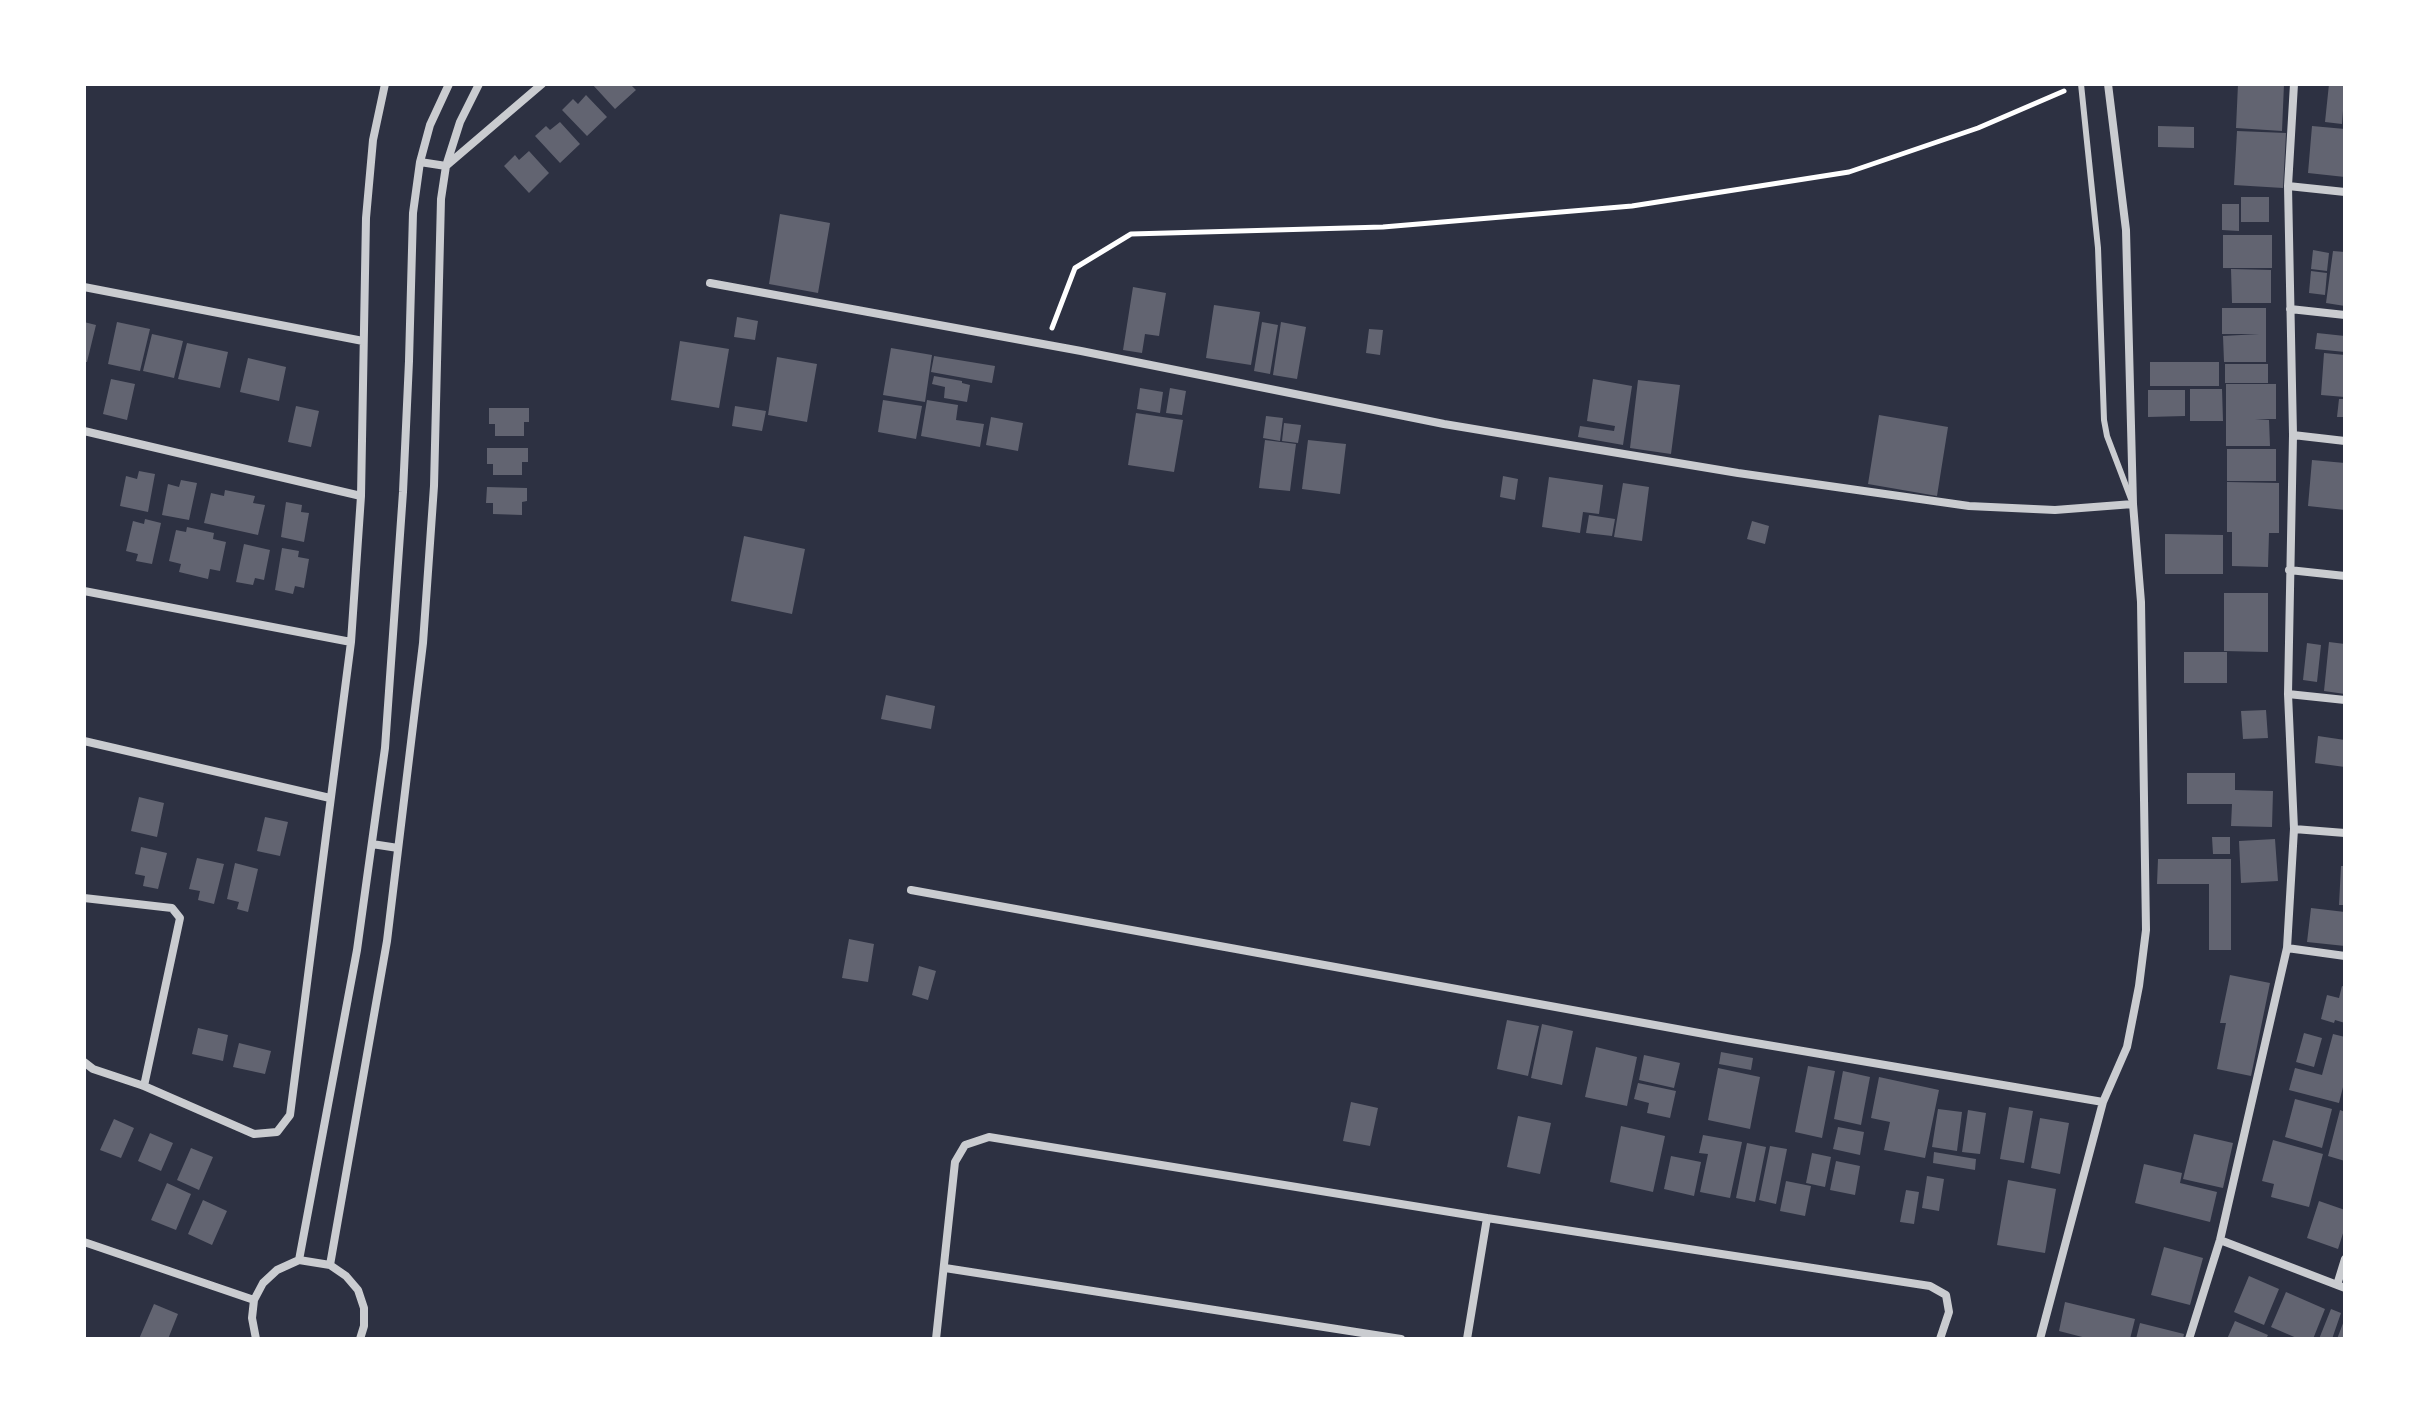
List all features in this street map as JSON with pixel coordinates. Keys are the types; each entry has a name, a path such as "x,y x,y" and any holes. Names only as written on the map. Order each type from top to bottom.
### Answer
{"street":[{"path":"84,1062 93,1069 144,1086 254,1134 277,1132 290,1115 351,642 361,496 366,218 373,140 385,84"},
{"path":"299,1260 357,950 385,748 403,492 413,213 420,162 430,125 449,84"},
{"path":"330,1265 387,941 424,627 434,486 440,214 446,166 460,122 479,84"},
{"path":"420,162 446,166 542,84"},
{"path":"2040,1339 2103,1102 2127,1047 2146,930 2141,602 2133,504 2126,230 2108,84"},
{"path":"2189,1339 2220,1240 2287,948 2294,829 2288,694 2293,435 2288,186 2294,84"},
{"path":"2288,186 2345,192"},
{"path":"710,283 1444,424 1738,473 1969,506 2055,510 2133,504"},
{"path":"84,287 363,341"},
{"path":"2290,309 2345,315"},
{"path":"84,431 361,496"},
{"path":"2293,435 2345,441"},
{"path":"2289,570 2345,576"},
{"path":"84,591 351,642"},
{"path":"2288,694 2345,700"},
{"path":"84,741 330,798"},
{"path":"2294,829 2345,833"},
{"path":"372,844 398,848"},
{"path":"911,890 1732,1039 2103,1102"},
{"path":"84,898 172,908 180,918 144,1086"},
{"path":"2287,948 2345,956"},
{"path":"936,1339 955,1162 965,1145 989,1137 1930,1286 1946,1295 1949,1312 1940,1339"},
{"path":"1467,1339 1487,1218"},
{"path":"2220,1240 2341,1286 2345,1259"},
{"path":"84,1242 254,1300"},
{"path":"256,1339 252,1318 254,1300 263,1283 277,1270 299,1260 330,1265 346,1276 358,1290 364,1308 360,1339"},
{"path":"945,1268 1401,1339"}],"lane":[{"path":"2081,84 2098,248 2104,420 2133,504"}],"path":[{"path":"1045,345 1075,268 1131,234 1399,226 1632,206 1849,172 1978,128 2067,89"}],"building":[{"path":"592,84 630,84 636,90 615,109"},
{"path":"2238,84 2284,84 2282,131 2236,128"},
{"path":"2329,84 2345,84 2342,124 2325,122"},
{"path":"586,95 607,117 587,136 562,110 573,99 578,104"},
{"path":"560,122 580,144 560,163 535,136 546,126 550,130"},
{"path":"2158,126 2194,127 2194,148 2158,147"},
{"path":"2312,126 2345,129 2345,177 2308,173"},
{"path":"2237,131 2286,133 2283,188 2234,185"},
{"path":"529,151 549,173 529,193 504,166 515,155 519,160"},
{"path":"2241,197 2269,197 2269,222 2241,222"},
{"path":"2222,204 2239,204 2239,231 2222,230"},
{"path":"780,214 830,223 818,293 769,284"},
{"path":"2223,235 2272,235 2272,268 2223,268"},
{"path":"2313,250 2329,253 2327,271 2311,269"},
{"path":"2333,251 2345,252 2345,306 2326,303"},
{"path":"2231,269 2271,270 2271,303 2232,303"},
{"path":"2311,271 2327,273 2325,295 2309,293"},
{"path":"1133,287 1166,293 1159,336 1145,334 1142,353 1123,350"},
{"path":"1214,305 1260,312 1251,365 1206,358"},
{"path":"2222,308 2266,308 2266,362 2224,362 2223,336 2259,334 2222,334"},
{"path":"737,317 758,321 755,340 734,337"},
{"path":"84,322 96,325 87,362 84,362"},
{"path":"117,322 150,329 140,371 108,364"},
{"path":"1262,322 1278,325 1270,374 1254,371"},
{"path":"1281,322 1306,327 1297,379 1273,375"},
{"path":"1369,329 1383,330 1380,355 1366,353"},
{"path":"2317,333 2345,336 2345,352 2315,349"},
{"path":"152,334 183,341 174,378 143,371"},
{"path":"680,341 729,349 719,408 671,400"},
{"path":"187,343 228,352 220,388 178,379"},
{"path":"891,348 932,355 925,402 883,395"},
{"path":"2324,353 2345,355 2345,397 2321,395"},
{"path":"934,356 995,366 992,383 931,372"},
{"path":"777,357 817,364 807,422 768,415"},
{"path":"248,358 286,367 279,401 240,392"},
{"path":"2150,362 2219,362 2219,386 2150,386"},
{"path":"2225,364 2268,364 2268,383 2225,383"},
{"path":"934,376 970,385 967,402 944,398 945,387 932,384"},
{"path":"111,379 135,384 127,420 103,414"},
{"path":"1593,379 1632,386 1623,445 1578,437 1580,426 1614,431 1615,426 1587,421"},
{"path":"1638,380 1680,385 1671,454 1630,448"},
{"path":"2226,384 2276,384 2276,419 2255,419 2269,420 2270,446 2226,446"},
{"path":"1140,388 1163,392 1160,413 1137,409"},
{"path":"1170,388 1186,391 1182,415 1166,413"},
{"path":"2190,389 2222,389 2223,421 2190,421"},
{"path":"2148,390 2185,390 2185,416 2148,417"},
{"path":"2339,399 2345,399 2345,417 2337,417"},
{"path":"883,400 922,406 916,439 878,432"},
{"path":"927,400 958,405 956,420 984,424 980,447 921,436"},
{"path":"296,406 319,411 311,447 288,442"},
{"path":"735,406 766,411 762,431 732,426"},
{"path":"489,408 529,408 529,422 524,422 524,436 495,436 495,424 489,424"},
{"path":"1136,413 1183,420 1174,472 1128,465"},
{"path":"1879,415 1948,427 1937,496 1868,484"},
{"path":"1266,416 1283,418 1280,441 1263,438"},
{"path":"991,417 1023,423 1018,451 986,445"},
{"path":"1284,423 1301,425 1298,443 1282,441"},
{"path":"1265,440 1296,444 1290,491 1259,488"},
{"path":"1308,440 1346,444 1340,494 1302,489"},
{"path":"487,448 528,448 528,462 522,462 522,475 493,475 493,464 487,464"},
{"path":"2227,449 2276,449 2276,481 2227,481"},
{"path":"2312,460 2345,463 2345,510 2308,506"},
{"path":"139,471 155,474 148,512 120,506 126,476 137,479"},
{"path":"1503,476 1518,479 1515,500 1500,497"},
{"path":"1549,477 1603,485 1599,514 1583,512 1580,533 1542,527"},
{"path":"181,480 197,483 189,520 162,515 168,484 179,487"},
{"path":"2227,482 2279,483 2279,533 2269,533 2268,567 2232,566 2232,532 2227,532"},
{"path":"1623,483 1649,487 1642,541 1614,537"},
{"path":"487,487 527,488 522,515 493,514 493,503 486,503"},
{"path":"225,490 255,496 253,503 265,505 258,535 204,523 211,493 224,496"},
{"path":"286,502 302,505 301,512 309,513 304,542 281,537"},
{"path":"1589,515 1615,519 1612,536 1586,533"},
{"path":"145,519 161,523 152,564 136,561 138,554 126,551 133,521 144,524"},
{"path":"1752,521 1769,526 1765,544 1747,539"},
{"path":"187,527 214,533 213,539 226,542 220,571 210,569 208,579 179,572 181,564 169,561 176,530 186,532"},
{"path":"2165,534 2223,535 2223,574 2165,574"},
{"path":"744,536 805,549 792,614 731,601"},
{"path":"244,544 270,550 264,580 255,578 253,585 236,582"},
{"path":"282,548 299,551 298,557 309,559 304,588 295,586 293,594 275,590"},
{"path":"2224,593 2268,593 2268,652 2224,651"},
{"path":"2329,642 2345,644 2345,694 2324,691"},
{"path":"2307,643 2321,645 2317,682 2303,680"},
{"path":"2184,652 2227,652 2227,683 2184,683"},
{"path":"886,695 935,706 931,729 881,719"},
{"path":"2266,710 2268,738 2243,739 2241,711"},
{"path":"2318,736 2345,740 2345,767 2315,763"},
{"path":"2187,773 2235,773 2235,790 2273,791 2272,827 2231,826 2232,804 2187,804"},
{"path":"139,797 164,803 157,837 131,831"},
{"path":"265,817 288,822 280,856 257,851"},
{"path":"2212,837 2230,837 2230,854 2213,854"},
{"path":"2275,839 2278,881 2241,883 2239,841"},
{"path":"141,847 167,853 158,889 143,886 145,876 135,874"},
{"path":"197,858 224,864 214,904 198,900 200,891 189,889"},
{"path":"2158,859 2231,859 2231,950 2209,950 2209,884 2157,884"},
{"path":"235,863 258,869 248,912 237,909 239,902 227,899"},
{"path":"2341,866 2345,866 2345,905 2339,905"},
{"path":"2311,908 2345,912 2345,946 2307,942"},
{"path":"849,939 874,944 868,982 842,978"},
{"path":"919,966 936,971 928,1000 912,995"},
{"path":"2230,975 2270,983 2251,1076 2217,1069 2226,1023 2220,1023"},
{"path":"2342,986 2345,987 2345,1023 2321,1019 2327,995 2339,998"},
{"path":"1507,1020 1539,1026 1528,1076 1497,1069"},
{"path":"1542,1024 1573,1031 1562,1085 1531,1078"},
{"path":"198,1028 228,1035 223,1061 192,1054"},
{"path":"2304,1033 2322,1038 2314,1067 2296,1062"},
{"path":"2333,1034 2345,1037 2345,1079 2339,1103 2289,1090 2295,1068 2322,1075"},
{"path":"239,1043 271,1051 265,1074 233,1067"},
{"path":"1596,1047 1637,1057 1627,1106 1585,1097"},
{"path":"1721,1052 1753,1058 1751,1070 1719,1064"},
{"path":"1644,1055 1680,1063 1674,1088 1639,1080"},
{"path":"1808,1066 1835,1071 1822,1138 1795,1132"},
{"path":"1718,1068 1760,1077 1750,1129 1708,1120"},
{"path":"1843,1071 1870,1077 1861,1125 1834,1119"},
{"path":"1879,1077 1939,1090 1925,1158 1884,1150 1890,1122 1871,1118"},
{"path":"1638,1083 1676,1091 1670,1118 1647,1113 1649,1103 1634,1099"},
{"path":"2295,1099 2332,1109 2322,1148 2285,1137"},
{"path":"1351,1102 1378,1108 1370,1146 1343,1141"},
{"path":"2009,1107 2033,1111 2024,1163 2000,1159"},
{"path":"1938,1109 1962,1112 1957,1151 1932,1147"},
{"path":"1968,1110 1986,1113 1980,1154 1962,1152"},
{"path":"2340,1110 2345,1112 2345,1161 2328,1156"},
{"path":"1518,1116 1551,1123 1540,1174 1507,1167"},
{"path":"2040,1118 2069,1123 2060,1174 2031,1168"},
{"path":"114,1119 134,1128 121,1158 100,1150"},
{"path":"1621,1126 1665,1136 1653,1192 1610,1182"},
{"path":"1838,1127 1864,1132 1860,1155 1833,1149"},
{"path":"150,1133 173,1143 161,1171 138,1161"},
{"path":"2194,1134 2233,1143 2223,1188 2183,1179"},
{"path":"1703,1135 1742,1142 1730,1198 1700,1192 1708,1154 1699,1153"},
{"path":"2273,1140 2323,1154 2309,1207 2271,1197 2274,1184 2262,1181"},
{"path":"1747,1143 1766,1147 1755,1202 1736,1198"},
{"path":"1770,1146 1787,1149 1776,1204 1759,1200"},
{"path":"191,1148 213,1157 199,1190 177,1180"},
{"path":"1934,1152 1976,1159 1975,1170 1933,1163"},
{"path":"1812,1153 1831,1157 1825,1187 1806,1183"},
{"path":"1671,1156 1701,1162 1694,1196 1664,1189"},
{"path":"1836,1161 1860,1166 1855,1195 1830,1190"},
{"path":"2144,1164 2182,1173 2180,1183 2217,1192 2210,1222 2135,1203"},
{"path":"1927,1176 1944,1179 1939,1211 1922,1208"},
{"path":"2008,1180 2056,1189 2045,1253 1997,1245"},
{"path":"1786,1181 1811,1186 1805,1216 1780,1211"},
{"path":"167,1183 191,1194 176,1230 151,1220"},
{"path":"1906,1190 1919,1192 1914,1224 1900,1222"},
{"path":"203,1200 227,1211 212,1245 188,1234"},
{"path":"2319,1201 2345,1210 2345,1227 2338,1249 2307,1238"},
{"path":"2164,1247 2203,1258 2190,1305 2151,1295"},
{"path":"2249,1276 2279,1289 2264,1325 2234,1312"},
{"path":"2286,1292 2325,1309 2313,1339 2299,1339 2271,1327"},
{"path":"2065,1302 2135,1319 2130,1339 2090,1339 2059,1331"},
{"path":"154,1304 178,1314 168,1339 139,1339"},
{"path":"2331,1309 2341,1313 2332,1339 2319,1339"},
{"path":"2345,1318 2345,1339 2337,1339"},
{"path":"2235,1321 2268,1335 2266,1339 2227,1339"},
{"path":"2140,1323 2184,1334 2183,1339 2136,1339"}]}
